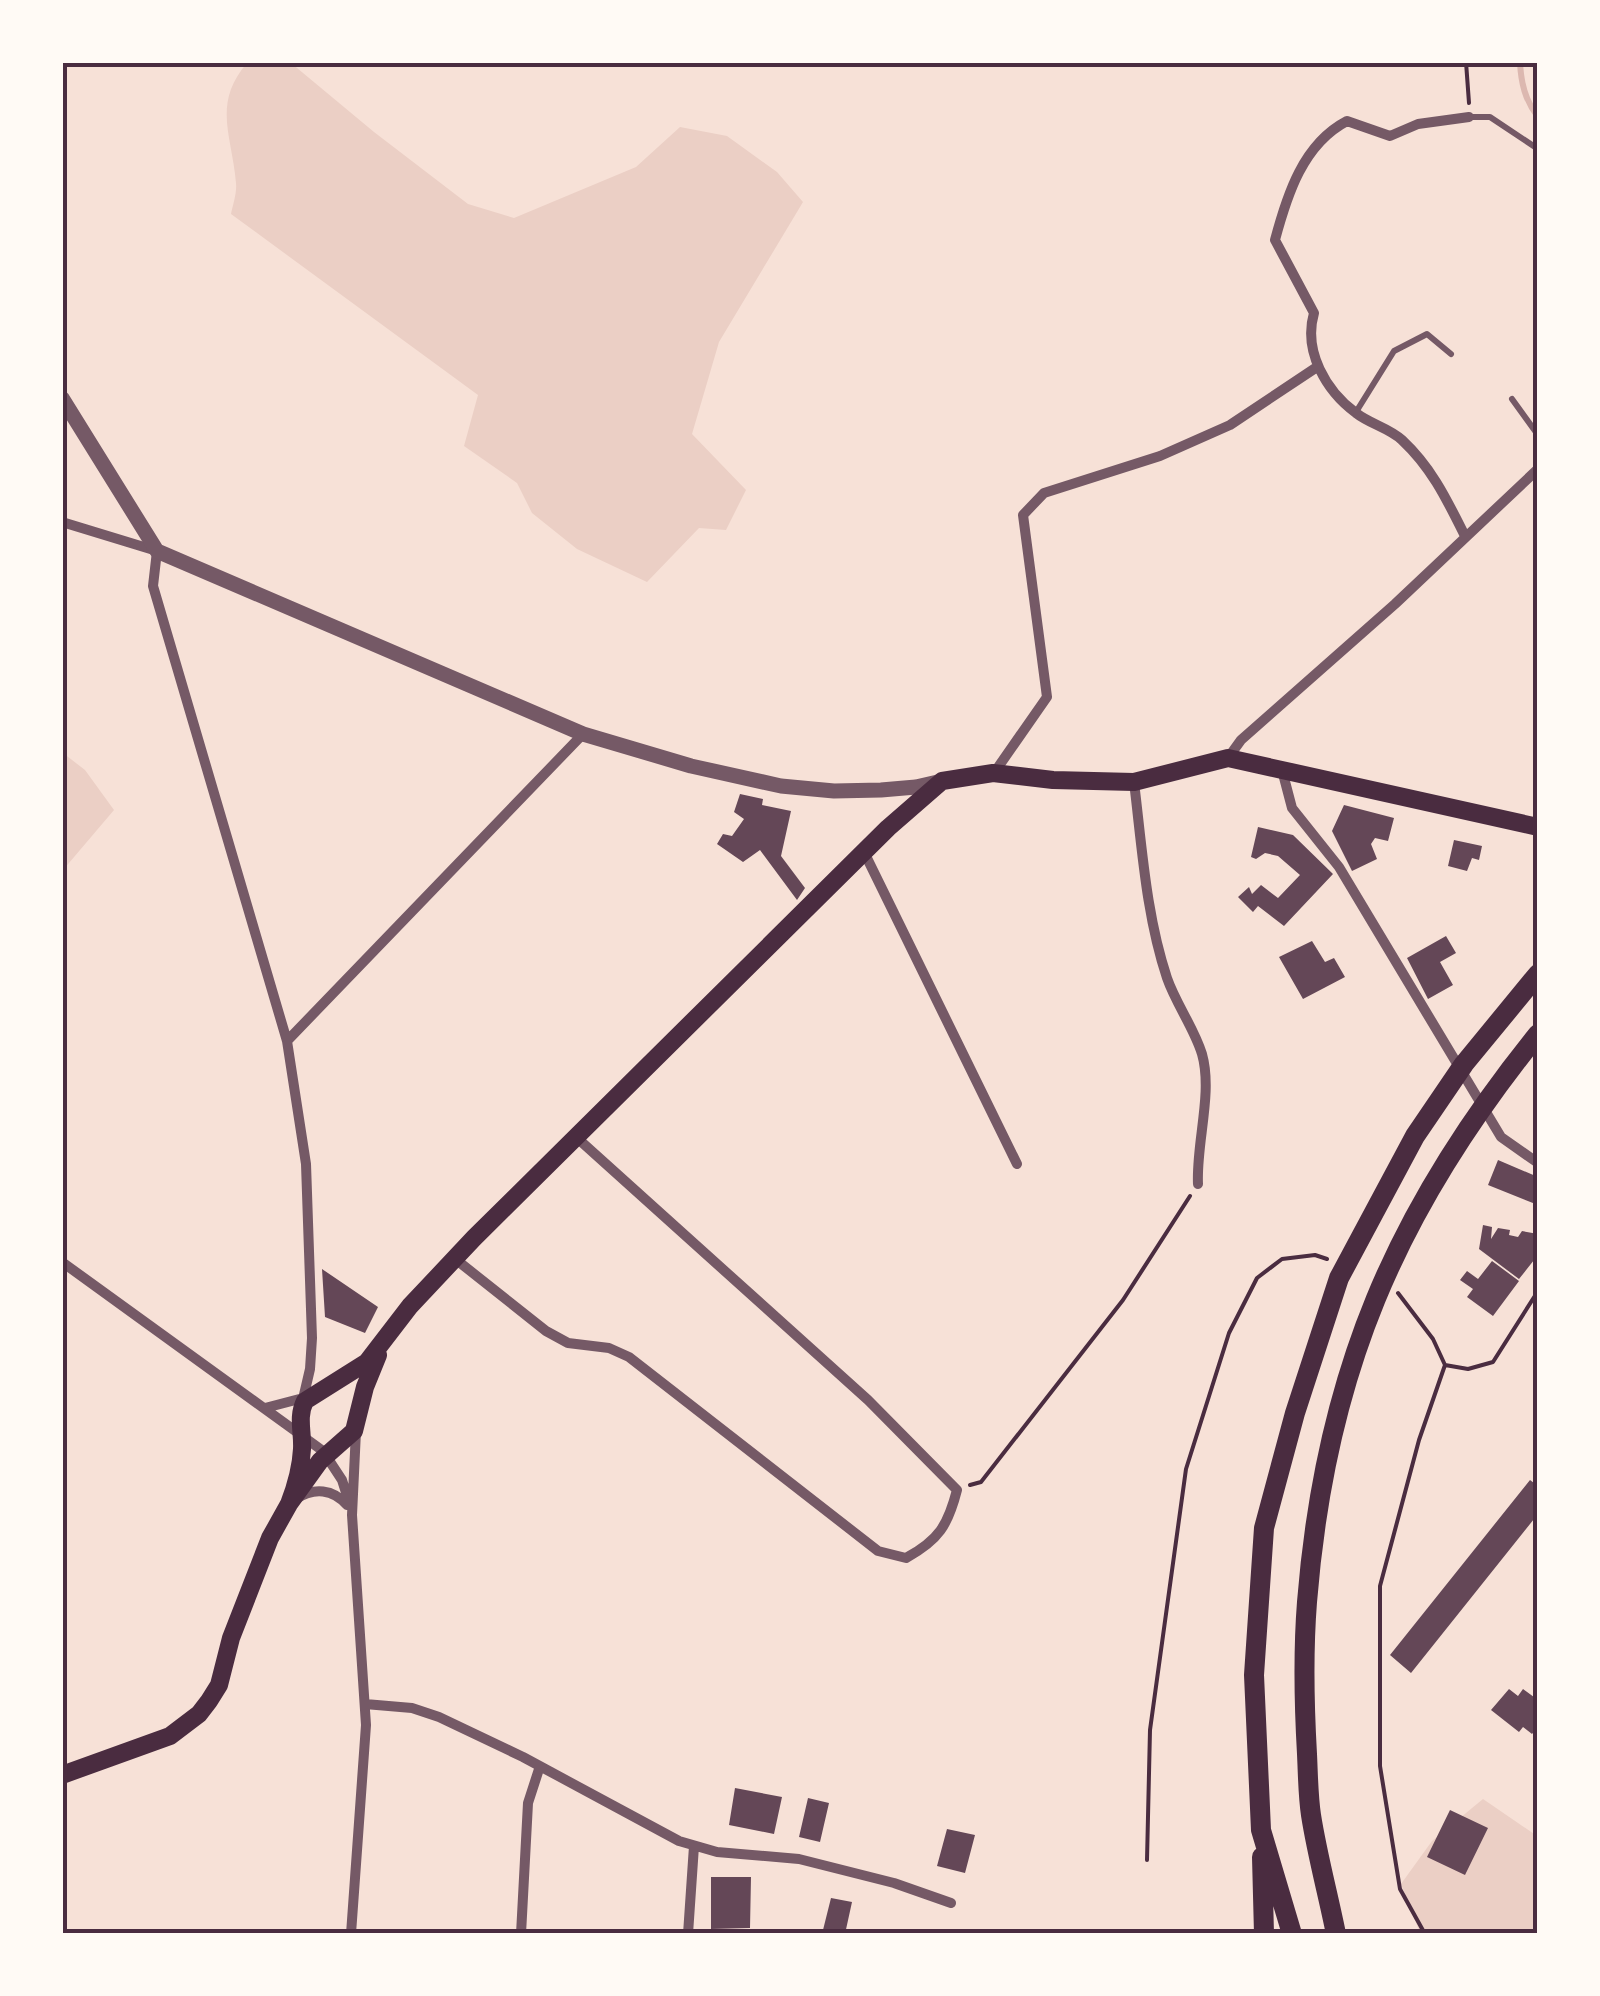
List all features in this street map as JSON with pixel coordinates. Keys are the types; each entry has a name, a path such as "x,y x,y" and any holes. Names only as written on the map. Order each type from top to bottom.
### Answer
{"highway":[{"path":"1264,1934 1254,1675 1264,1528 1310,1364 1339,1278 1416,1136 1464,1064 1538,974"},
{"path":"1336,1934 1310,1812 1302,1664 1313,1530 1347,1374 1376,1293 1415,1214 1467,1128 1538,1034"},
{"path":"1262,1830 1292,1934"}],"main road":[{"path":"310,1417 354,1432 370,1371 410,1306 864,852 942,780 994,774 1134,782 1228,758 1538,826"},
{"path":"289,1504 310,1417 392,1333"},
{"path":"62,1776 170,1736 198,1714 218,1685 230,1638 255,1573 289,1504 300,1472 310,1417 339,1392 354,1404 357,1422"}],"street":[{"path":"1465,536 1435,475 1400,438 1355,413 1328,385 1317,367 1310,327 1314,313 1275,240 1296,175 1326,132 1347,121 1390,136 1418,124 1469,117"},
{"path":"994,774 1047,697 1023,515 1044,493 1160,456 1230,426 1317,367"},
{"path":"62,398 157,550 154,586 288,1041 306,1164 311,1278 310,1417 342,1480 352,1515"},
{"path":"1228,758 1241,740 1334,660 1538,469"},
{"path":"62,522 157,550 583,734 691,766 781,786 834,791 916,787 942,780"},
{"path":"288,1041 583,734"},
{"path":"1282,769 1292,808 1339,867 1501,1136 1538,1162"},
{"path":"1134,782 1148,896 1167,978 1203,1056 1204,1110 1197,1159 1198,1184"},
{"path":"864,852 1017,1164"},
{"path":"454,1258 546,1331 568,1343 609,1348 629,1357 878,1551 906,1558 930,1545 950,1517 957,1490 868,1400 576,1137"},
{"path":"62,1262 277,1417 293,1442 300,1472"},
{"path":"264,1408 310,1417"},
{"path":"277,1417 310,1417"},
{"path":"351,1934 365,1704 352,1515 352,1459 357,1422"},
{"path":"289,1504 304,1494 327,1491 345,1502 352,1515"},
{"path":"365,1704 412,1708 439,1717 679,1841 717,1852 799,1859 894,1882 951,1904"},
{"path":"521,1934 528,1803 540,1766"},
{"path":"688,1934 694,1846"}],"lane":[{"path":"1469,117 1490,116 1538,148"},
{"path":"1355,413 1394,352 1427,334 1450,354"},
{"path":"1512,399 1538,436"}],"path":[{"path":"1466,62 1469,117"},
{"path":"957,1490 981,1482 1042,1408 1123,1300 1198,1184"},
{"path":"1147,1860 1150,1730 1186,1469 1229,1333 1257,1278 1282,1259 1315,1255 1332,1260"},
{"path":"1392,1288 1405,1298 1434,1339 1446,1365 1419,1440 1380,1586 1380,1766 1400,1888 1426,1934"},
{"path":"1446,1365 1468,1369 1494,1362 1538,1291"}],"shaded area":[{"path":"247,63 291,63 468,204 514,218 636,167 680,127 727,136 777,172 803,202 719,342 692,434 746,490 726,530 699,528 647,582 577,549 532,513 517,483 464,446 478,395 231,214 236,187 227,106 236,78"},
{"path":"63,753 85,770 114,810 63,870"},
{"path":"1483,1799 1537,1836 1537,1933 1420,1933 1401,1884 1432,1841"}],"building":[{"path":"740,794 763,799 762,805 791,811 781,856 805,888 797,900 760,850 743,862 717,844 723,834 732,836 744,819 734,812"},
{"path":"1344,805 1394,818 1388,841 1375,838 1371,844 1377,859 1352,871 1332,831"},
{"path":"1258,827 1293,835 1333,874 1284,926 1258,906 1253,912 1238,897 1249,887 1252,894 1261,885 1278,898 1300,875 1278,856 1265,853 1256,859 1251,857"},
{"path":"1454,840 1482,846 1479,860 1472,858 1467,871 1448,866"},
{"path":"1446,936 1456,953 1440,962 1453,985 1428,999 1407,958"},
{"path":"1312,941 1325,962 1334,958 1345,977 1303,999 1279,957"},
{"path":"1498,1160 1538,1177 1538,1205 1488,1185"},
{"path":"1483,1225 1492,1227 1491,1239 1498,1228 1510,1230 1509,1235 1518,1237 1522,1231 1538,1234 1538,1255 1519,1279 1479,1249"},
{"path":"1492,1261 1519,1281 1493,1316 1467,1297 1473,1289 1460,1280 1467,1271 1478,1279"},
{"path":"322,1269 378,1307 365,1333 325,1317"},
{"path":"1530,1480 1538,1486 1538,1514 1411,1673 1390,1655"},
{"path":"1509,1689 1518,1696 1523,1689 1538,1700 1538,1727 1532,1734 1523,1727 1519,1732 1491,1710"},
{"path":"735,1788 782,1797 774,1834 729,1825"},
{"path":"808,1798 829,1803 820,1842 799,1837"},
{"path":"1450,1810 1488,1828 1465,1875 1427,1857"},
{"path":"947,1829 975,1835 965,1873 937,1866"},
{"path":"711,1877 751,1877 750,1928 711,1929"},
{"path":"831,1898 852,1902 845,1934 822,1934"}],"waterway":[{"path":"1520,62 1524,91 1538,117"}]}
